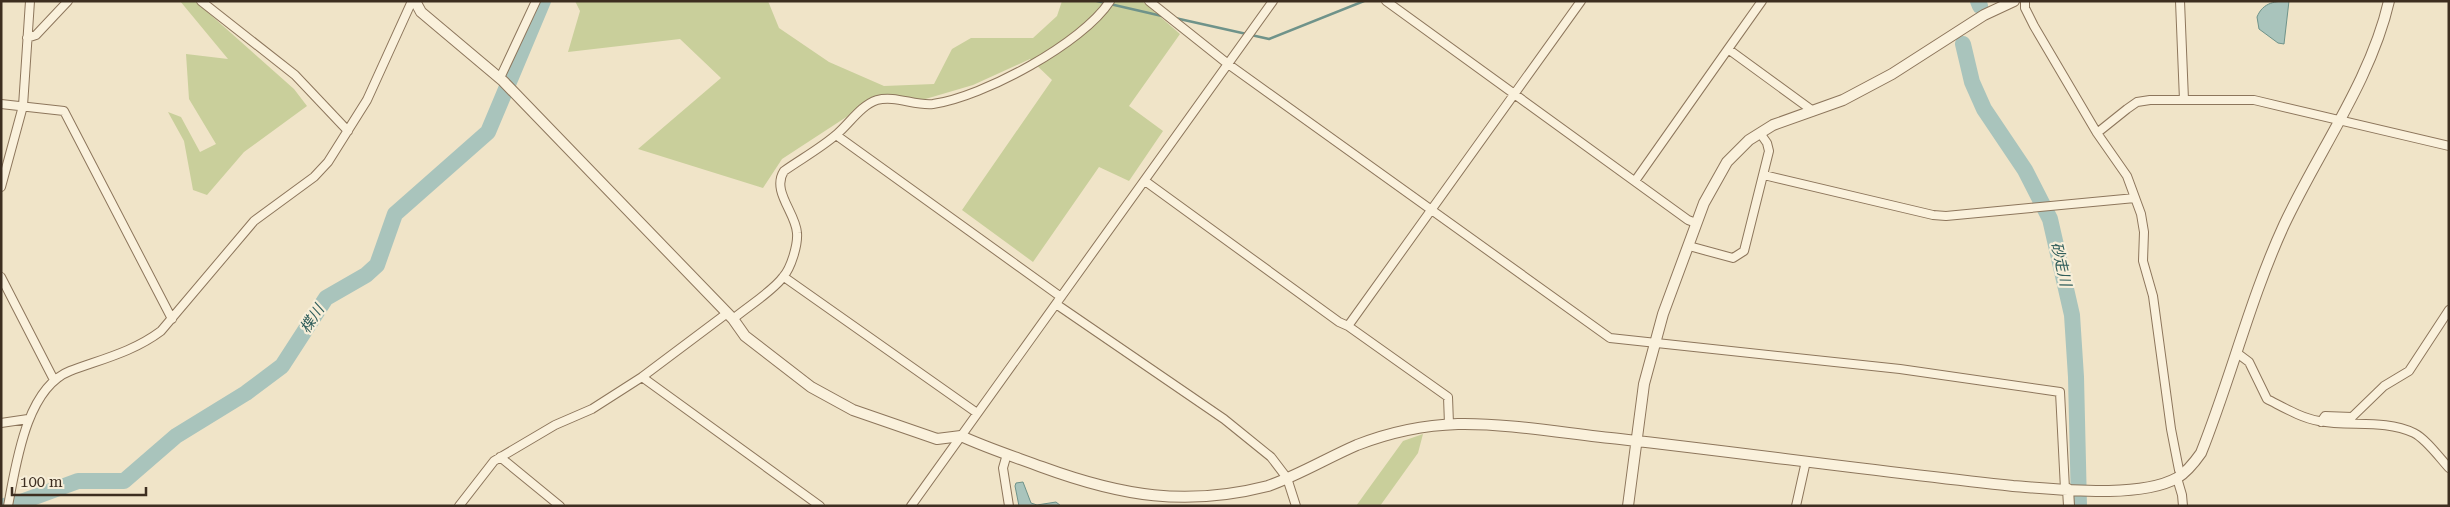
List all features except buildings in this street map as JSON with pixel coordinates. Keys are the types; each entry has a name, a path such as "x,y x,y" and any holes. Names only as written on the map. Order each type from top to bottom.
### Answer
{"street":[{"path":"1,187 23,106 30,1"},
{"path":"27,38 36,35 68,1"},
{"path":"201,1 295,76 348,131"},
{"path":"9,502 28,419 37,400 54,380 68,371 103,361 148,341 172,319 254,222 314,177 328,162 367,100 413,1 421,12 514,92 729,316 745,336 811,387 853,410 937,440 961,436 1100,489 1160,501 1204,501 1224,498 1268,486 1359,445 1379,438 1421,428 1449,424 1484,425 1637,441 2013,486 2073,489 2144,489 2180,476 2200,453 2284,225 2372,54 2388,1"},
{"path":"502,80 536,1"},
{"path":"459,506 494,461 548,428 592,409 642,377 784,277 794,252 797,232 780,186 780,177 784,171 836,135 864,107 875,101 886,99 934,104 974,92 1016,72 1068,43 1103,13 1110,1"},
{"path":"1149,1 1228,64 1606,335 1620,340 1900,370 2060,392 2073,489 2069,506"},
{"path":"911,506 1273,1"},
{"path":"1386,1 1688,220 1696,223"},
{"path":"1348,326 1581,1"},
{"path":"1635,181 1762,1"},
{"path":"1628,506 1644,384 1654,343 1696,223 1720,171 1737,151 1760,133 1787,120 1843,100 1892,74 1984,15 2014,1"},
{"path":"2025,1 2034,26 2097,133 2127,176 2135,198 2142,223 2143,261 2153,296 2171,429 2180,470 2183,506"},
{"path":"2180,1 2184,100"},
{"path":"1728,49 1813,111"},
{"path":"2097,133 2138,102 2254,100 2449,146"},
{"path":"1,104 64,111 172,319"},
{"path":"1688,246 1733,258 1741,255 1747,246 1769,149 1760,133"},
{"path":"836,135 1058,300 1224,419 1271,457 1287,478 1296,506"},
{"path":"1764,175 1927,215 1946,216 2135,198"},
{"path":"1145,181 1338,322 1348,326 1448,397 1449,424"},
{"path":"1,277 54,380"},
{"path":"784,277 977,414"},
{"path":"2321,422 2326,416 2352,417 2384,386 2409,371 2449,310"},
{"path":"2237,353 2249,362 2266,399 2299,415 2321,422 2384,425 2411,432 2419,437 2449,468"},
{"path":"642,377 820,506"},
{"path":"1,423 28,419"},
{"path":"1007,454 1003,468 1008,506"},
{"path":"500,457 560,506"},
{"path":"1796,506 1806,461"}],"green space":[{"path":"180,1 195,1 294,89 307,106 244,152 207,195 193,190 184,141 168,112 181,117 200,152 216,144 189,99 186,54 228,59"},
{"path":"575,1 768,1 779,28 829,62 884,86 934,84 952,49 971,38 1033,38 1057,16 1062,1 1142,1 1180,34 1129,106 1163,131 1129,181 1099,167 1033,262 962,210 1052,80 1030,59 973,85 922,100 877,97 782,159 763,188 638,149 721,78 680,39 568,52 580,11"},
{"path":"1423,434 1418,453 1380,506 1356,506 1403,441"}],"water":[{"path":"2289,1 2284,44 2278,43 2259,29 2257,17 2263,8 2270,3"},
{"path":"1023,482 1031,503 1037,505 1056,502 1061,506 1019,506 1015,486 1016,483"}],"waterway":[{"name":"楪川","path":"4,506 21,502 78,481 124,481 176,436 246,393 282,366 326,298 366,275 377,265 395,214 488,132 543,1"},
{"path":"1097,1 1162,16"},
{"path":"1175,18 1269,39 1364,1"},
{"name":"砂走川","path":"1978,1 1980,6"},
{"name":"砂走川","path":"1963,44 1972,82 1984,109 2025,170 2050,219 2072,315 2076,377 2079,506"}]}
